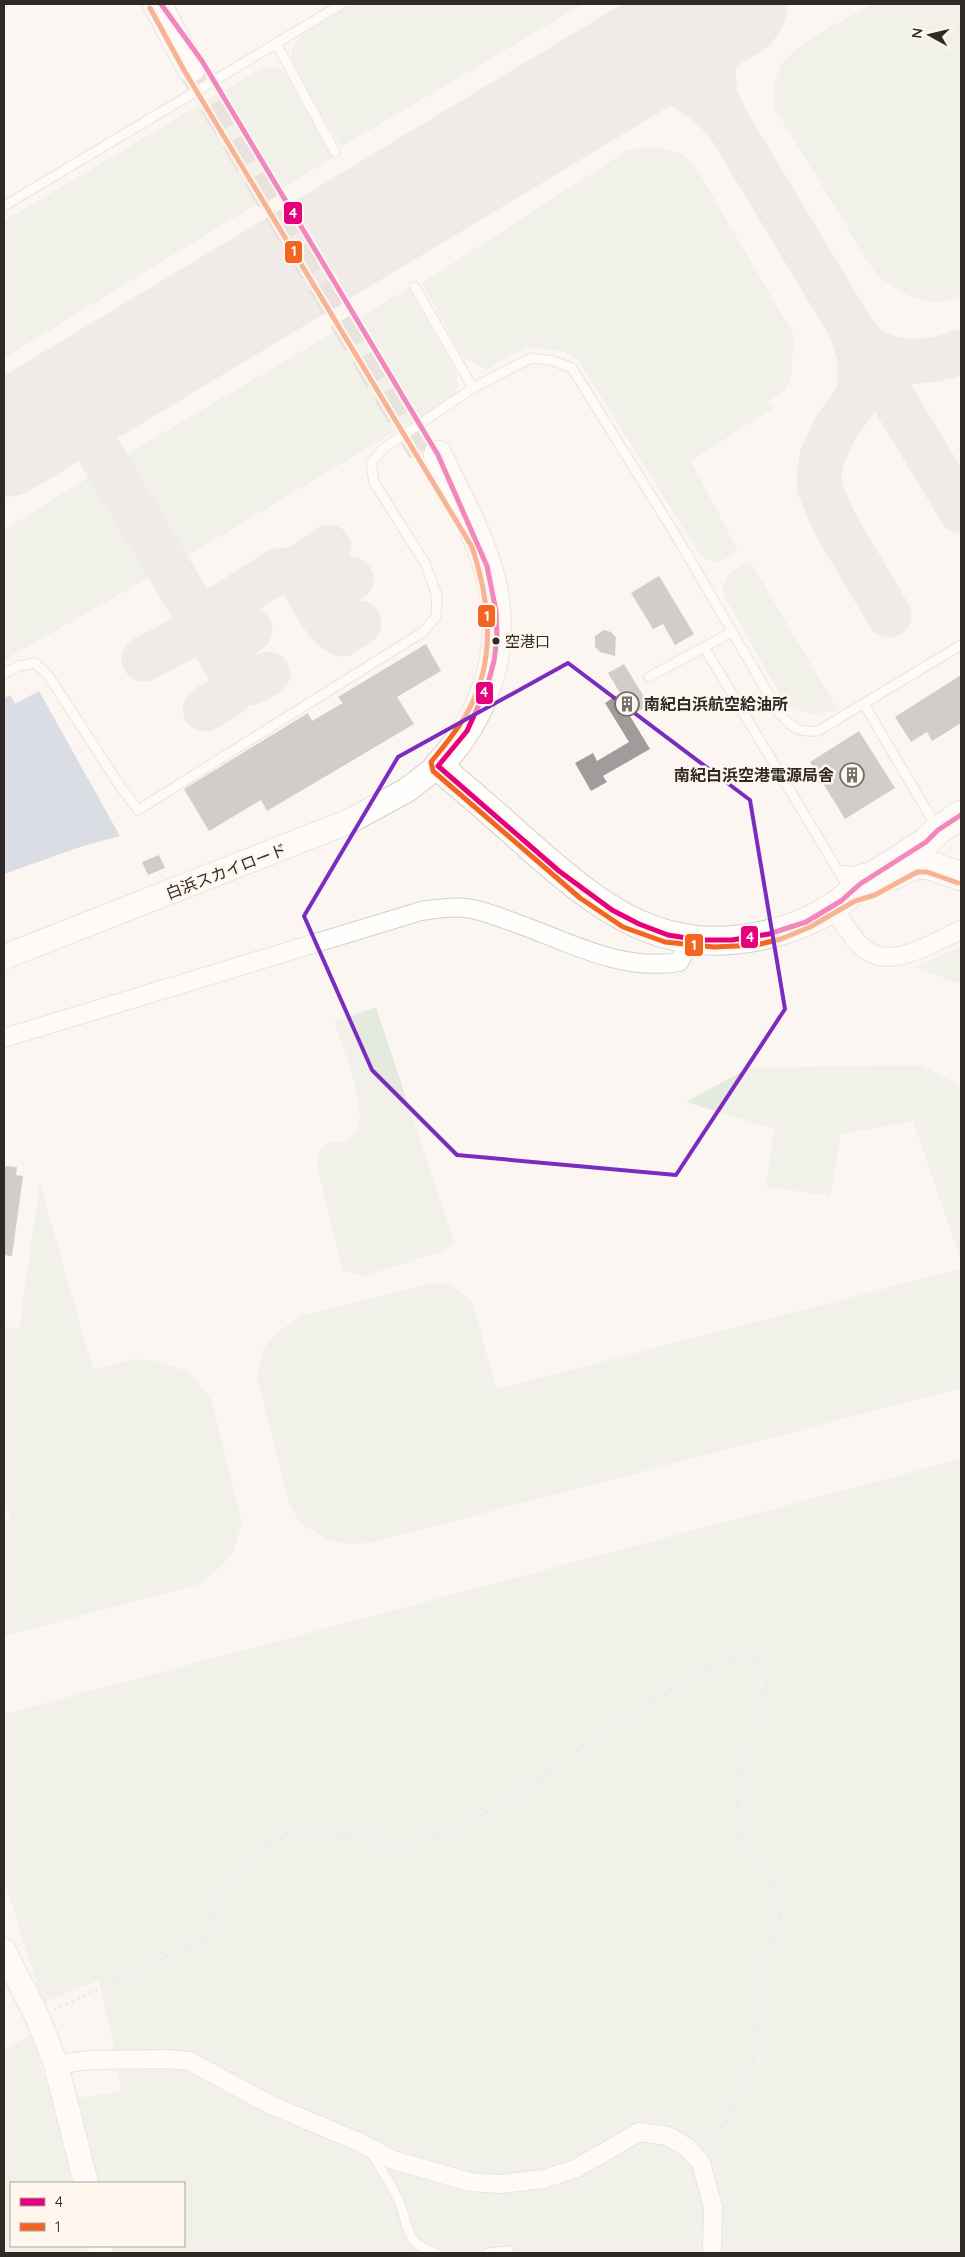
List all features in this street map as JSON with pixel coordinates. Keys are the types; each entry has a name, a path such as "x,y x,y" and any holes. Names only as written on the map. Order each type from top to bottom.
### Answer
{"main road":[{"path":"157,4 196,65 161,4"},
{"path":"433,459 478,544 487,566 496,611 497,637 494,661 487,687 474,718 454,749 438,766 563,875 604,907 646,929 688,939 714,940 760,936 779,932 872,888 904,869 915,865 928,864 961,876"},
{"path":"842,901 860,884 926,842 938,830 961,815"},
{"path":"938,830 949,849 961,861"}],"street":[{"name":"白浜スカイロード","path":"4,957 350,821 407,790 438,766"},
{"path":"842,901 859,944 872,953 890,958 906,954 961,930"},
{"path":"4,1038 411,914 443,908 466,908 496,916 588,951 618,961 636,964 658,965 678,962 686,950 688,939"},
{"path":"4,1951 38,2018 56,2065 86,2182"},
{"path":"56,2065 89,2060 168,2059 189,2061 271,2105 394,2160 470,2182 501,2184 542,2179 575,2169 639,2132 668,2136 688,2148 701,2164 713,2207 712,2253"}],"lane":[{"path":"4,206 342,4"},
{"path":"276,44 335,152"},
{"path":"415,287 473,388"},
{"path":"4,674 18,666 34,663 48,675 120,786 138,810 423,632 436,616 437,596 426,566 374,482 371,463 384,448 473,388 532,358 554,360 572,368 678,539 780,714 794,729 802,732 818,731 961,645"},
{"path":"649,677 732,632"},
{"path":"704,647 838,870 842,901"},
{"path":"864,704 938,830 924,834 886,856"},
{"path":"838,870 853,872 870,864"},
{"path":"366,2146 399,2201 406,2228 416,2243 436,2253"},
{"path":"488,2253 508,2250"}],"path":[{"path":"38,2018 209,1936 215,1911 226,1881 247,1860 268,1844 294,1830 384,1841 414,1841 450,1832 509,1801 603,1732 691,1678 735,1658 758,1662 768,1683 736,1794 742,1839 774,1886 780,1918 752,1993 758,2036 748,2079 701,2164"}],"highlighted area":[{"path":"568,663 750,800 785,1009 676,1175 457,1155 372,1070 304,916 398,757"}],"shaded area":[{"path":"353,4 583,4 341,147 290,63 293,47 301,35"},
{"path":"872,4 961,4 961,296 951,300 939,302 914,297 890,285 880,277 864,257 774,107 777,75 787,57 809,40"},
{"path":"277,67 288,76 332,158 4,358 4,221 262,68"},
{"path":"652,147 674,151 692,161 794,335 791,377 785,391 768,401 773,408 691,461 738,551 718,563 702,558 578,360 563,351 527,347 487,369 463,358 422,283 628,150"},
{"path":"409,288 457,374 458,387 451,398 182,559 125,455"},
{"path":"91,476 150,577 4,660 4,530"},
{"path":"750,561 838,710 812,713 800,711 786,705 726,599 722,588 728,575"},
{"path":"961,947 961,984 914,967"},
{"path":"376,1007 454,1243 445,1251 363,1276 343,1271 317,1165 318,1154 322,1148 327,1144 351,1137 356,1131 359,1120 359,1107 353,1077 334,1022"},
{"path":"921,1065 961,1086 961,1261 913,1121 841,1134 830,1196 766,1187 774,1129 686,1102 748,1068"},
{"path":"40,1183 93,1369 133,1359 159,1361 190,1373 212,1401 242,1522 234,1551 221,1567 200,1584 4,1636 4,1522 10,1520 4,1500 4,1327 19,1328"},
{"path":"961,1269 961,1388 370,1543 346,1544 327,1539 301,1524 289,1504 257,1377 263,1349 281,1330 300,1316 434,1283 452,1285 473,1302 496,1389"},
{"path":"961,1459 961,2253 113,2253 111,2247 185,2247 185,2182 96,2182 75,2098 121,2092 114,2047 98,1980 43,2003 4,1880 4,1714"},
{"path":"31,2035 58,2118 72,2182 10,2182 10,2247 84,2247 85,2253 4,2253 4,2049"}],"water":[{"path":"39,691 120,836 83,846 4,874 4,698 10,695 15,704"}],"building":[{"path":"659,576 694,634 675,645 663,624 653,629 631,593"},
{"path":"604,630 611,632 616,637 615,656 600,652 595,647 595,636"},
{"path":"426,644 441,671 397,697 414,724 267,811 261,800 209,831 184,789 308,713 312,721 343,703 338,697"},
{"path":"624,664 649,705 630,716 650,749 603,776 607,782 591,791 575,763 593,753 597,761 629,742 605,703 620,693 608,673"},
{"path":"961,675 961,723 932,741 927,732 911,742 895,717"},
{"name":"南紀白浜空港電源局舎","path":"859,731 895,788 845,819 810,762"},
{"path":"159,855 165,868 148,875 142,862"},
{"path":"4,1166 17,1167 16,1175 23,1176 12,1256 4,1255"}],"taxiway":[{"path":"740,4 727,20 718,40 713,65 715,97 727,122 852,330 860,359 860,386 855,401 836,427 822,457 819,474 820,489 835,524 889,615"},
{"path":"604,80 641,77 672,83 699,97 727,122"},
{"path":"855,333 871,350 892,359 904,361 928,360 961,352"},
{"path":"858,340 961,511"},
{"path":"69,401 233,676 240,683 250,683 268,674"},
{"path":"290,570 302,566 329,547"},
{"path":"194,609 203,614 213,612 278,571 290,570 304,585 320,613 333,628 342,634 359,623"},
{"path":"307,590 321,593 331,592 351,579"},
{"path":"144,659 188,636 195,624 194,609"},
{"path":"212,640 224,644 232,643 250,630"},
{"path":"205,709 228,695 234,688 233,676"}],"runway":[{"path":"4,441 731,4"}],"tunnel":[{"path":"191,68 428,462"}],"transit line":[{"name":"4","path":"161,4 202,61 438,455 487,566 496,611 497,637 494,661 487,687 467,731 438,766 559,871 612,910 639,924 668,935 699,940 732,940 769,934 806,922 841,901 860,884 926,842 938,830 961,815"},
{"name":"1","path":"150,8 185,72 472,547 483,589 488,631 487,652 477,693 455,732 431,762 433,771 580,898 623,927 665,942 714,947 756,945 781,939 810,927 855,901 875,895 917,872 927,872 958,883"}],"place":[{"name":"空港口","path":"496,641"},
{"name":"南紀白浜航空給油所","path":"627,704"},
{"name":"南紀白浜空港電源局舎","path":"852,775"}]}
